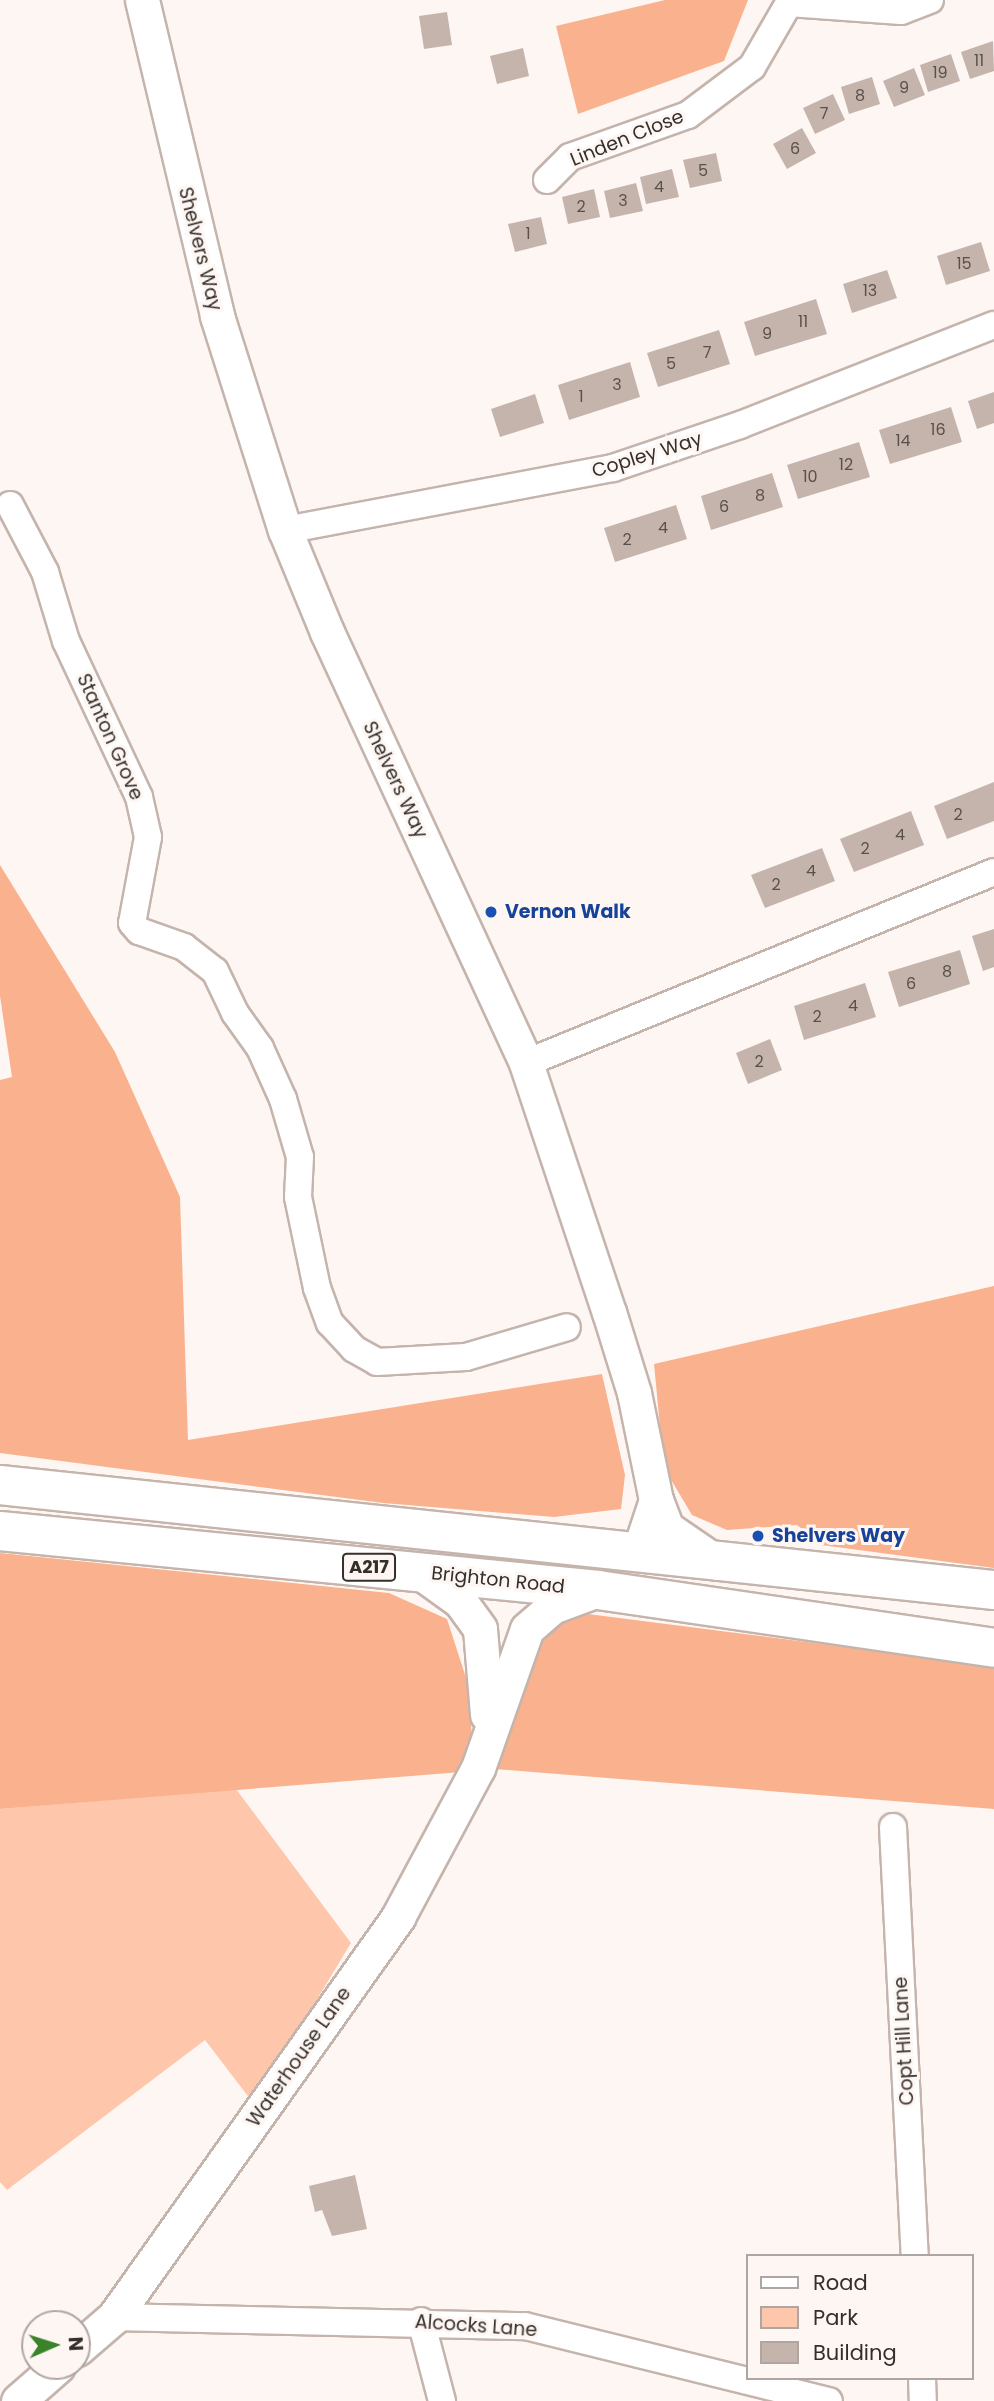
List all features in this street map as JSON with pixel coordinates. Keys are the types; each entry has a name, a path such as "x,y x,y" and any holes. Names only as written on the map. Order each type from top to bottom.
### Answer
{"highway":[{"name":"A217","path":"0,1485 639,1551 721,1564 994,1590"},
{"name":"Brighton Road","path":"0,1531 598,1590 994,1648"},
{"path":"639,1551 655,1576 736,1611"}],"street":[{"name":"Shelvers Way","path":"142,0 217,316 285,530 327,632 526,1063 634,1393 656,1500 667,1528 721,1564"},
{"name":"Linden Close","path":"547,180 570,157 688,115 752,67 788,2 901,11 930,0"},
{"name":"Copley Way","path":"285,530 613,468 740,425 994,326"},
{"name":"Stanton Grove","path":"10,505 45,572 66,641 139,797 148,837 132,923 139,930 184,947 215,971 235,1013 260,1048 283,1099 300,1157 298,1197 317,1288 330,1323 354,1349 377,1362 466,1357 567,1327"},
{"path":"526,1063 994,872"},
{"path":"639,1551 656,1500"},
{"path":"421,1573 460,1601 480,1629 488,1742"},
{"name":"Waterhouse Lane","path":"91,2337 114,2317 398,1917 488,1742 527,1629 552,1607 598,1590"},
{"name":"Copt Hill Lane","path":"892,1826 915,2254"},
{"name":"Alcocks Lane","path":"114,2317 421,2321 525,2326 829,2401"},
{"path":"421,2321 442,2401"},
{"path":"18,2401 42,2380"},
{"path":"922,2380 923,2401"}],"green space":[{"path":"236,1789 351,1943 254,2104 205,2040 7,2190 0,2182 0,1809"}],"shaded area":[{"path":"665,0 748,0 724,61 578,114 556,26"},
{"path":"0,865 115,1052 180,1197 188,1440 602,1374 625,1475 621,1509 554,1517 383,1503 0,1453 0,1080 12,1077 0,996"},
{"path":"994,1286 994,1568 821,1545 797,1525 727,1530 692,1515 664,1468 654,1364"},
{"path":"0,1553 389,1593 447,1619 468,1684 472,1739 461,1772 0,1809"},
{"path":"580,1613 994,1666 994,1809 495,1769 524,1668 546,1629"}],"building":[{"path":"447,12 452,45 424,49 419,16"},
{"path":"993,41 994,71 970,79 961,52"},
{"path":"523,48 529,76 497,84 490,56"},
{"path":"951,54 960,81 928,92 920,65"},
{"path":"914,68 925,95 894,107 883,81"},
{"path":"872,77 880,104 849,114 841,87"},
{"path":"833,94 845,120 815,134 803,108"},
{"path":"802,128 816,153 787,169 773,144"},
{"path":"716,153 722,181 690,188 683,160"},
{"path":"672,169 679,197 646,204 640,177"},
{"path":"636,183 643,211 610,218 604,191"},
{"path":"594,189 600,217 568,224 562,197"},
{"path":"541,217 547,244 515,252 508,224"},
{"path":"981,242 990,271 946,285 937,256"},
{"path":"887,270 897,298 852,313 843,284"},
{"path":"816,299 827,334 755,356 744,322"},
{"path":"719,330 730,364 658,387 647,353"},
{"path":"630,362 640,397 569,420 558,385"},
{"path":"994,392 994,423 977,429 968,401"},
{"path":"535,394 544,423 500,437 491,409"},
{"path":"951,407 962,442 890,464 879,430"},
{"path":"859,442 870,477 798,499 787,465"},
{"path":"772,473 783,507 711,530 701,496"},
{"path":"676,505 687,539 615,562 604,528"},
{"path":"994,782 994,821 947,839 934,806"},
{"path":"911,811 924,845 854,872 840,839"},
{"path":"822,848 835,881 765,908 751,875"},
{"path":"994,929 994,967 983,971 972,936"},
{"path":"960,950 970,984 899,1007 888,972"},
{"path":"865,983 876,1017 804,1040 794,1006"},
{"path":"770,1039 782,1070 748,1084 736,1053"},
{"path":"355,2175 367,2229 332,2236 322,2210 315,2212 309,2186"}],"place":[{"name":"Vernon Walk","path":"491,912"},
{"name":"Shelvers Way","path":"758,1536"}]}
